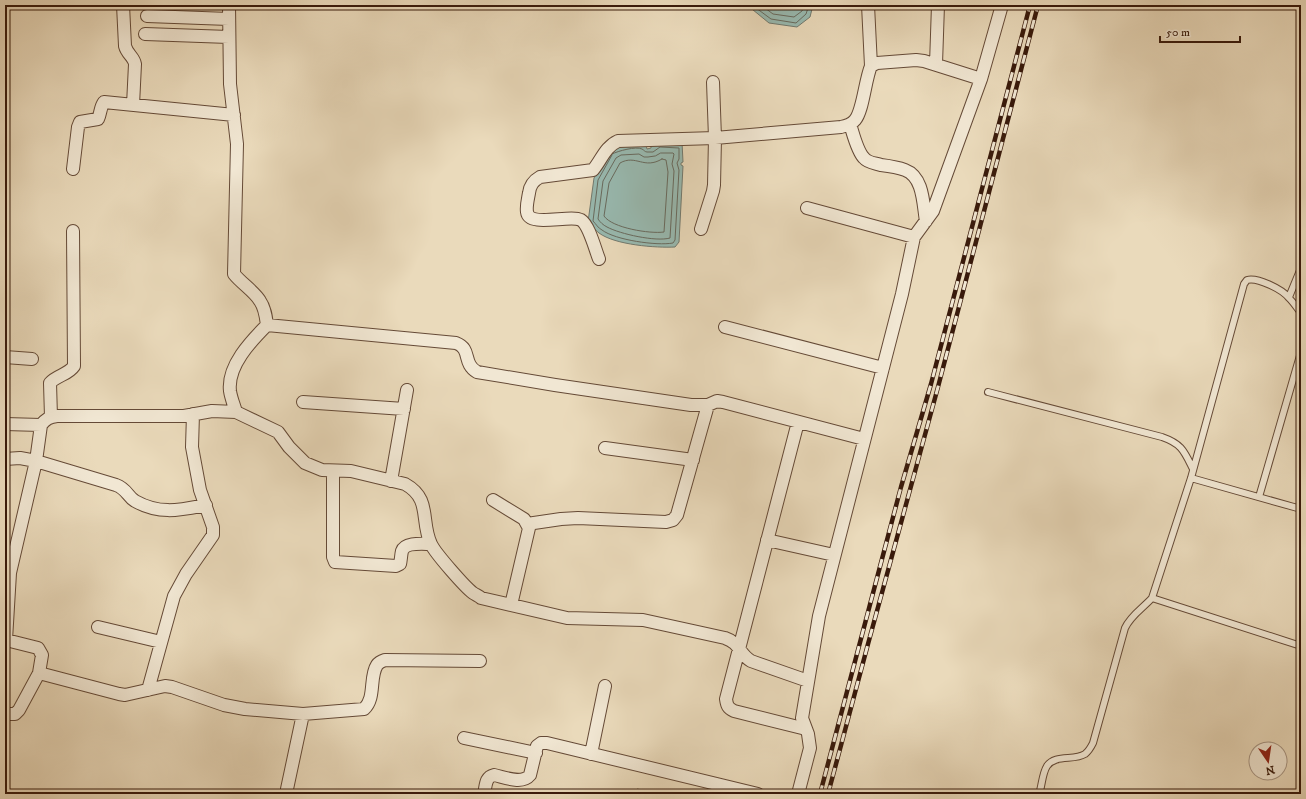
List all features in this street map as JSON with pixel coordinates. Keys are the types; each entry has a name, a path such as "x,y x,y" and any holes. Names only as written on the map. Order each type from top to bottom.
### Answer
{"street":[{"path":"123,5 126,51 134,59 136,64 134,105"},
{"path":"229,5 230,84 237,144 234,274 239,281 260,300 267,325"},
{"path":"599,259 585,224 579,219 566,218 539,220 529,217 527,212 530,188 533,181 540,177 593,170 607,148 618,141 715,138 841,127 850,124 855,121 859,114 871,66 868,5"},
{"path":"936,64 938,5"},
{"path":"798,794 810,748 802,718 818,616 902,294 914,237 933,212 981,79 1002,5"},
{"path":"147,16 229,19"},
{"path":"145,34 229,36"},
{"path":"871,66 916,60 936,64 981,79"},
{"path":"701,229 713,191 715,138 713,82"},
{"path":"73,169 78,127 80,122 98,119 101,106 104,102 234,115"},
{"path":"850,124 864,158 870,162 905,170 916,178 920,185 926,221"},
{"path":"807,208 914,237"},
{"path":"51,417 50,382 71,371 74,366 73,230"},
{"path":"267,325 456,343 461,345 465,350 468,364 477,372 691,405 708,405 717,401 724,402 864,439"},
{"path":"236,412 230,390 232,376 238,357 267,325"},
{"path":"725,327 883,368"},
{"path":"5,357 32,359"},
{"path":"391,481 407,390"},
{"path":"303,402 404,409"},
{"path":"528,524 570,518 666,522 674,520 678,515 708,405"},
{"path":"5,714 15,714 19,710 39,673 42,655 38,648 6,644 8,573 36,461 41,425 46,419 51,417 184,416 212,411 236,412 278,432 289,447 305,464 322,470 351,471 405,484 413,488 422,502 430,544 466,587 481,598 567,618 643,620 725,638 732,640 746,658 751,661 808,681"},
{"path":"148,690 174,596 186,574 213,536 213,527 200,490 192,447 193,414"},
{"path":"798,422 726,699 727,705 734,711 806,729"},
{"path":"5,424 41,425"},
{"path":"605,448 693,460"},
{"path":"5,459 12,457 36,461 122,487 137,502 158,510 173,511 206,505"},
{"path":"333,471 333,557 335,562 396,566 400,564 404,547 408,545 430,544"},
{"path":"493,500 524,519 529,528 529,534 511,605"},
{"path":"767,540 834,555"},
{"path":"98,627 161,642"},
{"path":"39,673 125,695 165,686 235,708 303,714 364,709 368,706 370,700 375,669 378,663 385,660 480,661"},
{"path":"591,754 606,686"},
{"path":"288,794 303,714"},
{"path":"464,738 536,753"},
{"path":"484,794 487,779 491,776 494,775 519,780 528,778 530,776 537,746 541,743 546,743 758,794"}],"lane":[{"path":"1289,297 1301,268"},
{"path":"1289,297 1301,271"},
{"path":"1040,794 1046,768 1049,763 1059,759 1078,757 1085,754 1093,744 1125,628 1137,611 1152,598 1191,478 1244,284 1250,279 1256,280 1279,290 1289,297 1301,313"},
{"path":"1259,497 1301,352"},
{"path":"988,392 1172,440 1180,446 1193,468"},
{"path":"1191,478 1301,509"},
{"path":"1152,598 1301,646"}],"green space":[{"path":"637,789 664,794 636,794"}],"water":[{"path":"747,5 813,5 810,17 797,27 769,23"},
{"path":"682,142 683,162 681,165 683,166 679,242 675,247 657,247 625,243 606,237 599,233 588,222 594,178 609,151 619,146 646,145 647,149 651,148 651,146"}],"railway":[{"path":"820,794 901,487 931,384 1030,5"},
{"path":"828,794 938,387 1038,5"}]}
